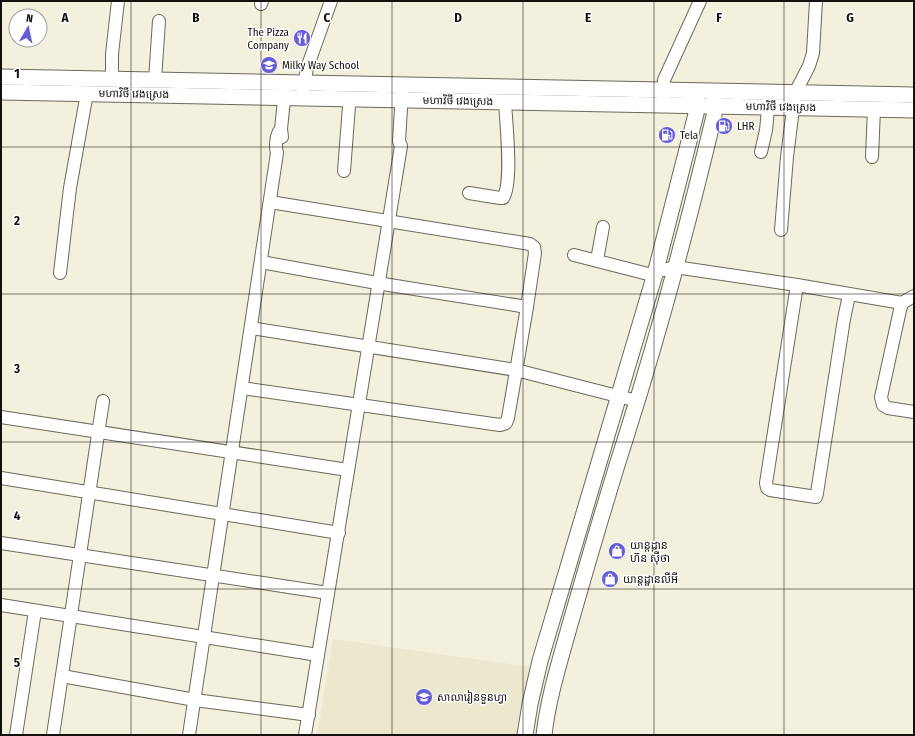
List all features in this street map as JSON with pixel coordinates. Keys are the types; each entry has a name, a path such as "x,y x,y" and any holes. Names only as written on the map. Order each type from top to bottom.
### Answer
{"main road":[{"name":"មហាវិថី វេងស្រេង","path":"1,77 155,80 285,90"},
{"name":"មហាវិថី វេងស្រេង","path":"1,92 87,93 285,90 405,92 664,90 696,98 769,100 914,95"},
{"name":"មហាវិថី វេងស្រេង","path":"303,90 351,98 405,92 505,102 663,105 696,98"},
{"path":"525,735 534,685 594,474 620,396 656,274 696,114 696,98"},
{"path":"544,735 552,689 577,597 676,267 714,116 715,99"},
{"name":"មហាវិថី វេងស្រេង","path":"794,100 874,109 914,110"},
{"path":"534,685 552,689"}],"street":[{"path":"112,79 112,54 118,1"},
{"path":"303,90 307,68 330,1"},
{"path":"663,105 664,80 700,1"},
{"path":"781,230 787,157 794,100 813,53 816,1"},
{"path":"155,80 159,21"},
{"path":"189,735 270,202 277,152 278,132 281,129 285,90"},
{"path":"305,735 339,533 377,283 401,146 399,141 405,92"},
{"path":"60,273 70,188 87,93"},
{"path":"344,171 347,119 351,98"},
{"path":"761,152 769,100"},
{"path":"469,193 500,198 505,195 509,178 505,102"},
{"path":"872,157 874,109"},
{"path":"242,388 500,425 506,423 508,418 527,307 535,253 534,247 530,244 270,202"},
{"path":"597,260 603,227"},
{"path":"574,255 648,274 656,274 676,267 797,285 902,303 914,296"},
{"path":"261,262 377,283 527,307"},
{"path":"797,285 766,483 767,488 778,492 816,497 849,295"},
{"path":"902,303 882,397 883,405 888,408 914,412"},
{"path":"251,328 516,370 637,401"},
{"path":"53,735 103,401"},
{"path":"1,417 348,470"},
{"path":"1,478 339,533"},
{"path":"1,543 328,593"},
{"path":"1,605 318,655"},
{"path":"16,735 36,611"},
{"path":"62,676 195,700 309,715"}],"shaded area":[{"name":"សាលារៀនទួនហ្វា","path":"333,639 531,667 518,735 317,735"}],"place":[{"name":"The Pizza Company","path":"302,38"},
{"name":"Milky Way School","path":"269,65"},
{"name":"LHR","path":"724,126"},
{"name":"Tela","path":"667,135"},
{"name":"យាន្ដដ្ឋាន ហ៊ន ស៊ីថា","path":"617,551"},
{"name":"យាន្ដដ្ឋានលីអី","path":"610,579"},
{"name":"សាលារៀនទួនហ្វា","path":"424,697"}]}
